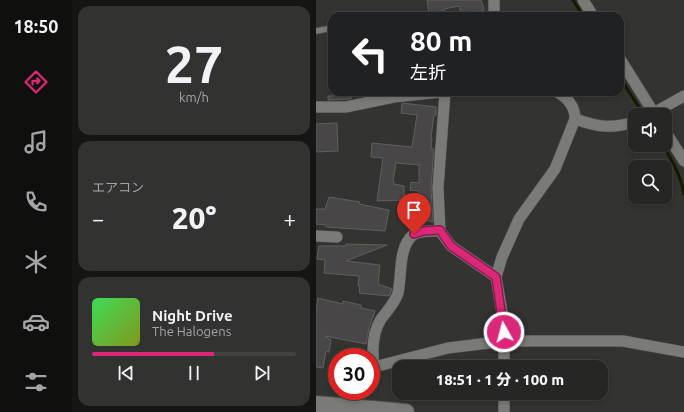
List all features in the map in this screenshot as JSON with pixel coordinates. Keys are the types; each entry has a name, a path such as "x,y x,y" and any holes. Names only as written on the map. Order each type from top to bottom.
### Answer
{"street":[{"path":"583,0 590,12"},
{"path":"494,12 495,1"},
{"path":"624,66 649,108"},
{"path":"316,107 346,107 394,96"},
{"path":"445,96 438,188 440,230 451,246 496,277"},
{"path":"504,360 504,324 496,277 502,257 519,219 554,169 574,120 574,111 563,96"},
{"path":"663,108 684,96"},
{"path":"574,120 608,128 628,124"},
{"path":"672,142 684,161"},
{"path":"372,348 374,335 380,320 389,311 397,296 400,284 403,250 406,243 414,234 423,231 440,230"},
{"path":"316,236 337,237"},
{"path":"380,367 448,348 505,341 623,341 684,352"},
{"path":"504,400 504,412"},
{"path":"316,404 357,409 406,412"}],"lane":[{"path":"316,31 328,29"}],"building":[{"path":"427,0 481,0 484,10 477,12 461,12 459,6 444,9 444,11 429,12"},
{"path":"328,96 351,96 351,99 328,100"},
{"path":"402,103 436,107 436,115 434,115 431,138 431,149 434,149 431,188 433,222 420,219 419,191 410,190 411,182 419,183 419,165 396,163 393,181 394,184 404,186 404,200 377,201 383,158 371,157 372,143 412,147 417,115 401,113"},
{"path":"337,123 338,151 316,152 316,124"},
{"path":"329,197 360,202 359,204 389,210 385,231 326,227 326,225 316,224 316,209 325,209"},
{"path":"346,244 387,245 346,261 380,265 378,284 392,289 389,296 359,293 359,276 324,273 325,260 317,259 319,246 346,246"},
{"path":"318,298 343,304 343,301 361,305 361,308 375,311 369,328 366,344 325,336 331,340 330,348 328,348 328,352 326,351 323,368 316,367 316,309"}],"waterway":[{"path":"573,0 580,12"},
{"path":"624,84 639,108"},
{"path":"667,152 678,174 684,194"}],"route":[{"path":"414,234 423,231 440,230 451,246 496,277 504,332"}]}
